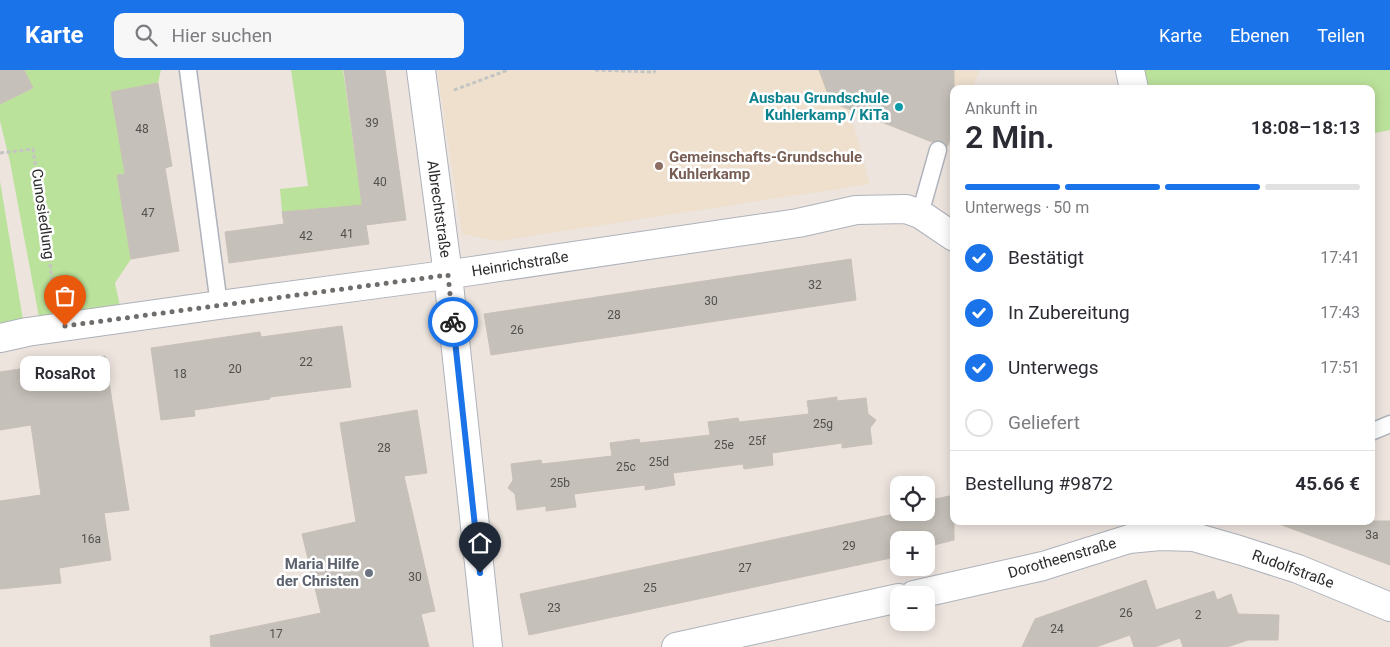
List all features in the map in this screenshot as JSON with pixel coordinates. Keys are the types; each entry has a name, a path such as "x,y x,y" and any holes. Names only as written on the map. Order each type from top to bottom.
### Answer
{"street":[{"name":"Albrechtstraße","path":"421,70 448,275 488,647"},
{"path":"1130,70 1133,85"},
{"name":"Heinrichstraße","path":"0,338 27,332 448,275 798,222 856,210 906,209 920,214"},
{"path":"920,214 950,234"},
{"name":"Dorotheenstraße","path":"935,590 1043,566 1129,539 1198,529"},
{"name":"Rudolfstraße","path":"1198,529 1390,607"},
{"path":"676,647 890,600"}],"lane":[{"path":"188,70 219,305"},
{"path":"920,214 938,150"},
{"path":"1375,430 1390,424"}],"path":[{"path":"425,100 508,70"},
{"path":"595,70 654,72 655,70"},
{"name":"Cunosiedlung","path":"0,153 33,148 55,301"}],"shaded area":[{"name":"Gemeinschafts-Grundschule Kuhlerkamp","path":"437,70 979,70 973,85 950,85 950,141 947,148 849,109 870,184 498,241 462,234"}],"green space":[{"path":"24,70 161,70 158,83 111,92 125,174 117,176 131,259 115,283 120,306 39,317 10,162 0,121 0,104 32,89"},
{"path":"291,70 343,70 362,205 282,212 280,189 308,186"},
{"path":"1130,70 1390,70 1390,130 1375,133 1375,85 1133,85"},
{"path":"0,181 23,320 0,323"}],"building":[{"path":"0,70 24,70 33,88 0,104"},
{"path":"344,70 385,70 406,220 366,225 369,244 229,263 225,232 284,224 282,212 362,205"},
{"name":"Ausbau Grundschule Kuhlerkamp / KiTa","path":"819,70 954,70 954,85 950,85 950,141 947,147 941,141 932,142 831,102"},
{"path":"158,83 172,166 165,168 179,251 131,259 117,175 125,174 111,92"},
{"path":"851,259 856,300 491,355 484,314"},
{"path":"342,326 351,387 270,397 270,399 194,410 195,416 161,420 151,348 260,332 261,337"},
{"path":"105,356 129,510 104,513 111,560 59,568 61,583 0,589 0,501 41,495 31,425 0,430 0,372"},
{"path":"837,397 837,401 866,398 868,414 876,420 870,428 872,444 842,448 842,443 772,453 773,465 744,469 743,464 673,473 675,485 645,490 645,485 574,494 576,507 546,511 546,506 517,510 515,494 508,488 513,480 511,464 541,460 542,464 612,456 610,443 639,439 640,443 710,435 708,422 738,418 739,422 809,414 807,401"},
{"name":"Maria Hilfe der Christen","path":"417,410 427,473 404,476 435,611 421,614 429,647 211,647 210,636 321,613 302,534 356,522 340,423"},
{"path":"950,496 950,525 954,525 954,540 935,545 935,531 890,531 890,558 529,635 520,594 890,515 890,521 935,521 935,499"},
{"path":"1375,521 1390,521 1390,565 1282,525 1375,525"},
{"path":"1146,580 1156,610 1214,591 1217,600 1231,594 1238,614 1279,615 1278,640 1248,640 1227,647 1183,647 1180,638 1155,647 1134,647 1130,635 1096,647 1022,647 1035,619"}],"way so far":[{"path":"65,326 448,275 453,322"}],"place":[{"name":"Ausbau Grundschule Kuhlerkamp / KiTa","path":"899,107"},
{"name":"Gemeinschafts-Grundschule Kuhlerkamp","path":"659,166"},
{"name":"RosaRot","path":"65,326"},
{"name":"Maria Hilfe der Christen","path":"369,573"}],"route":[{"path":"453,322 480,573"}]}
